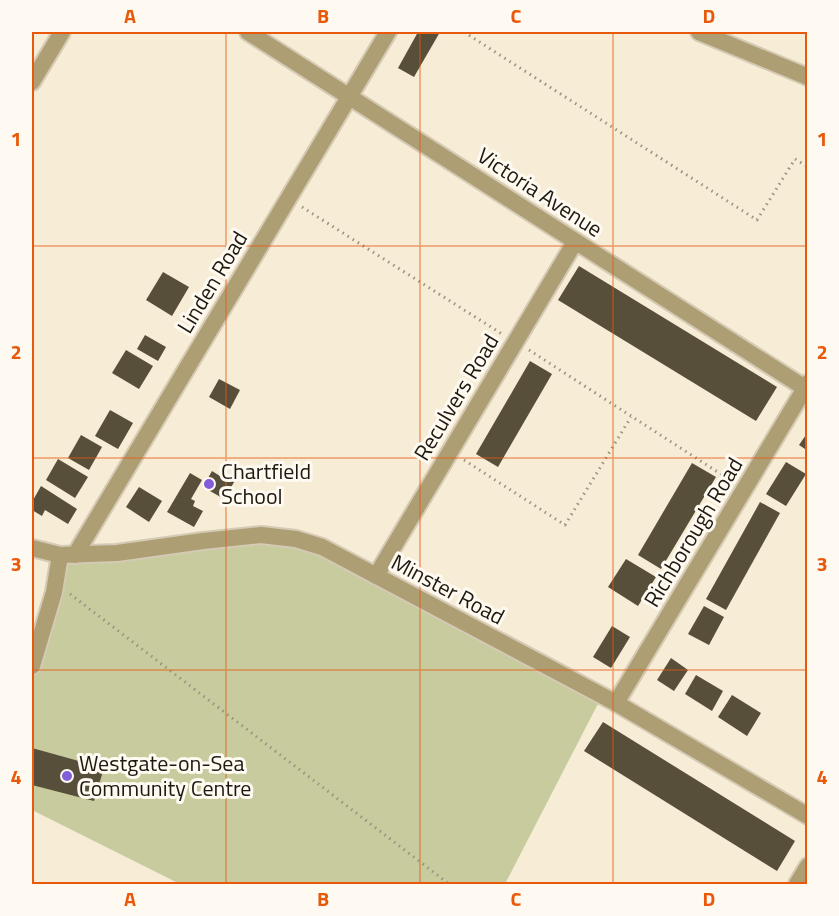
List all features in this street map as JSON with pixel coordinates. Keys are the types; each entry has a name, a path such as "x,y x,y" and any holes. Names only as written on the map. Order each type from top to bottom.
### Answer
{"street":[{"path":"32,82 62,32"},
{"name":"Victoria Avenue","path":"248,32 806,387"},
{"name":"Linden Road","path":"68,555 388,32"},
{"path":"699,32 807,77"},
{"name":"Reculvers Road","path":"376,576 575,242"},
{"name":"Richborough Road","path":"616,703 806,387"},
{"name":"Minster Road","path":"32,548 68,555 117,553 261,535 296,539 322,547 616,703 807,816"},
{"path":"32,666 54,592 68,555"},
{"path":"797,885 807,866"}],"path":[{"path":"464,32 757,220 795,159 807,167"},
{"path":"288,198 744,490"},
{"path":"450,451 565,525 632,417"},
{"path":"68,593 449,885"}],"green space":[{"path":"296,539 602,696 505,884 180,884 32,810 32,666 60,555"}],"building":[{"path":"418,32 440,32 414,77 398,68"},
{"path":"579,266 777,387 756,421 558,300"},
{"path":"163,272 189,287 172,316 146,300"},
{"path":"145,335 166,347 158,361 137,349"},
{"path":"126,350 153,366 139,389 112,373"},
{"path":"530,361 552,374 498,467 476,454"},
{"path":"219,379 240,390 230,409 209,397"},
{"path":"110,410 133,423 118,449 95,436"},
{"path":"808,432 808,451 799,445"},
{"path":"81,435 102,447 89,470 68,458"},
{"path":"58,459 88,477 75,498 46,480"},
{"path":"786,462 806,474 786,506 766,494"},
{"path":"692,463 716,477 661,569 638,555"},
{"path":"212,471 228,481 234,471 239,474 224,499 203,487"},
{"path":"190,473 202,480 191,499 195,501 193,506 203,511 194,527 167,512"},
{"path":"41,486 77,509 68,524 45,510 42,516 32,510 32,502"},
{"path":"139,487 162,501 149,522 126,507"},
{"path":"760,502 780,513 726,610 706,599"},
{"path":"626,559 656,577 638,606 608,587"},
{"path":"704,606 724,617 709,645 688,634"},
{"path":"612,626 630,637 611,668 593,657"},
{"path":"671,658 688,670 674,691 657,680"},
{"path":"696,675 723,691 712,711 685,694"},
{"path":"732,695 761,713 747,736 718,717"},
{"path":"603,722 795,841 777,871 584,751"},
{"name":"Westgate-on-Sea Community Centre","path":"32,748 104,768 94,801 32,785"}],"place":[{"name":"Chartfield School","path":"209,484"},
{"name":"Westgate-on-Sea Community Centre","path":"67,776"}]}
